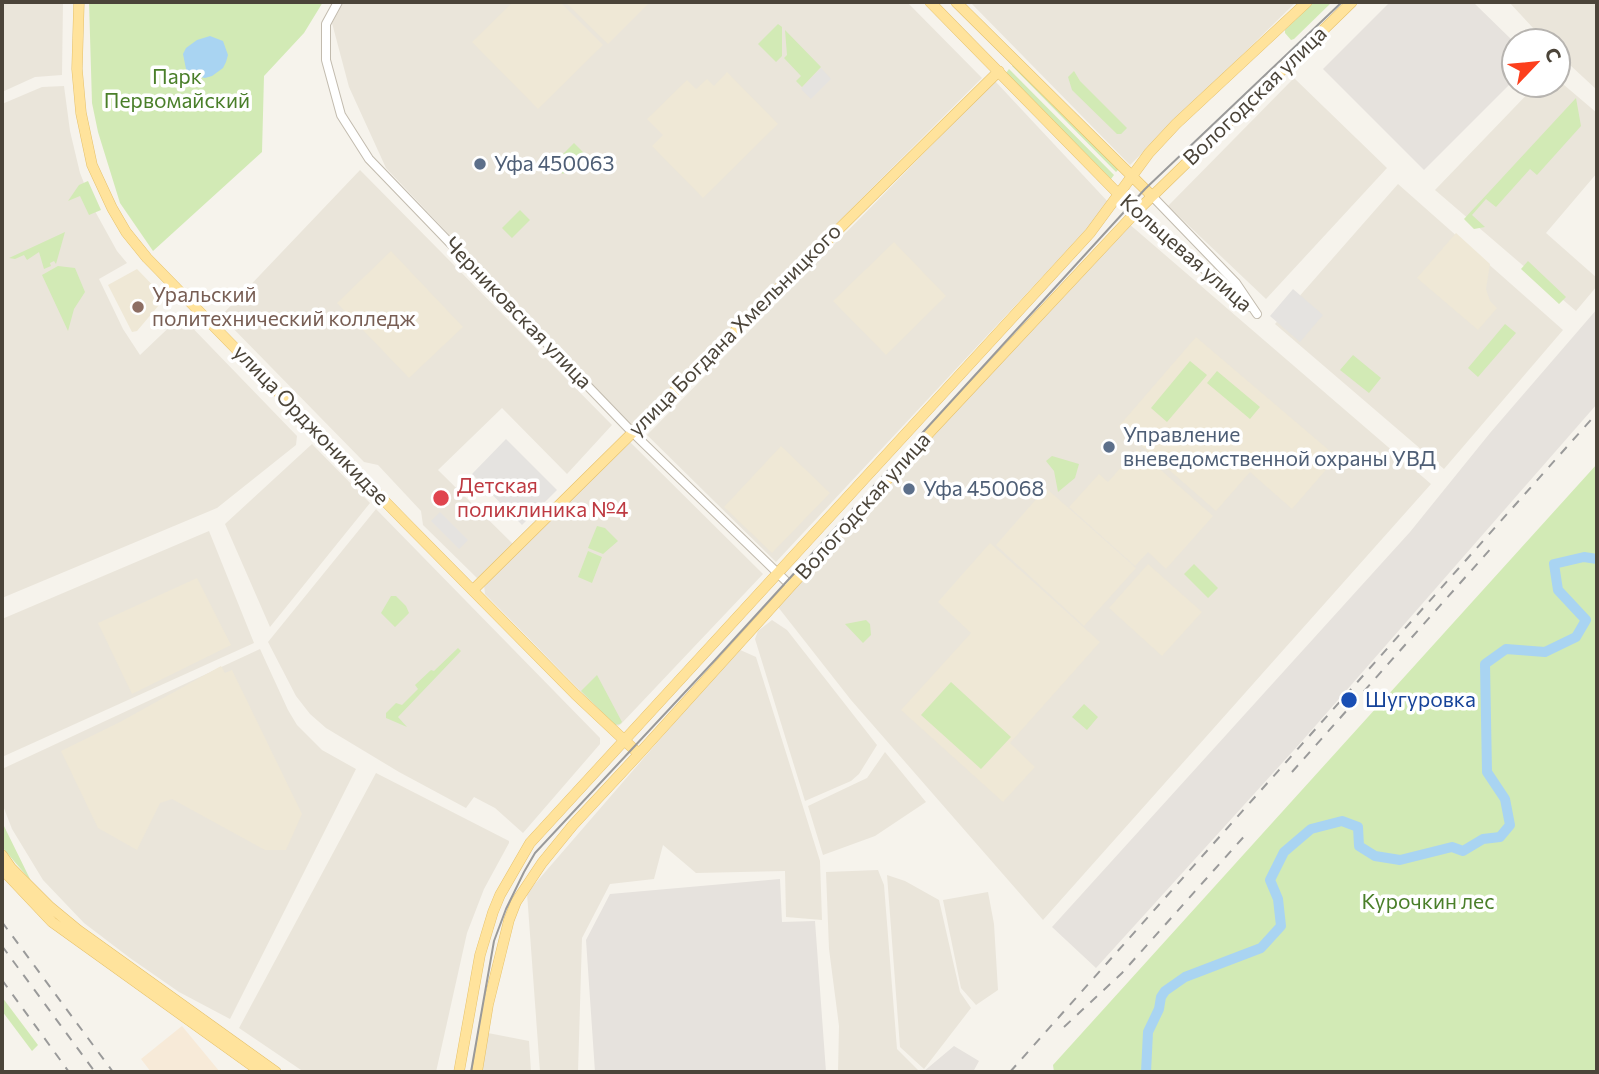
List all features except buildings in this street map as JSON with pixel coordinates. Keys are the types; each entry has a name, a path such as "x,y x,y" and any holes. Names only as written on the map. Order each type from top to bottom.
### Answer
{"main road":[{"name":"улица Орджоникидзе","path":"79,2 77,69 81,113 92,165 126,232 156,267 473,590 639,754"},
{"name":"Кольцевая улица","path":"930,2 1136,212"},
{"name":"Кольцевая улица","path":"956,2 1152,196"},
{"name":"Вологодская улица","path":"459,1072 480,956 500,894 530,843 1081,242 1119,196 1149,153 1176,124 1307,2"},
{"name":"Вологодская улица","path":"477,1072 499,953 516,902 542,863 573,825 850,520 1136,212 1352,2"},
{"name":"улица Богдана Хмельницкого","path":"473,590 999,71"},
{"path":"2,855 10,867 49,906 78,930 276,1072"},
{"path":"2,869 52,922 261,1072"}],"street":[{"name":"Черниковская улица","path":"338,2 326,24 326,60 341,116 369,159 632,432 790,586"},
{"name":"Кольцевая улица","path":"1136,212 1257,314 1236,283 1152,196"}],"shaded area":[{"path":"2,2 63,2 62,75 35,77 2,92"},
{"path":"344,2 907,2 982,78 632,428 386,168 349,87 332,23"},
{"path":"513,2 560,2 603,45 538,109 472,42"},
{"path":"565,2 650,2 608,44"},
{"path":"970,2 1296,2 1130,165"},
{"path":"1390,2 1473,2 1501,29 1501,93 1424,170 1323,69"},
{"path":"1509,2 1597,2 1597,90 1571,66 1571,28 1533,28"},
{"path":"821,68 831,79 811,99 801,89"},
{"path":"727,72 778,124 703,198 652,146 663,135 647,119 687,80 696,89 707,79 714,86"},
{"path":"1294,78 1387,168 1266,299 1168,206"},
{"path":"995,81 1110,204 776,562 647,435"},
{"path":"64,86 70,131 80,173 96,213 117,251 127,263 99,279 123,329 140,355 181,316 297,436 296,445 217,508 2,598 2,104 42,87"},
{"path":"1571,91 1597,113 1597,173 1546,233 1597,278 1597,286 1576,311 1435,190 1524,98 1571,98"},
{"path":"360,170 612,425 567,474 502,408 438,470 513,544 478,579 423,525 421,511 378,465 364,462 221,316"},
{"path":"1398,184 1563,330 1444,469 1275,324"},
{"path":"1128,223 1431,484 1043,920 851,700 778,607"},
{"path":"1456,233 1490,264 1486,289 1490,301 1497,308 1478,330 1417,278"},
{"path":"894,242 946,296 886,355 833,301"},
{"path":"391,251 463,327 409,378 337,303"},
{"name":"Уральский политехнический колледж","path":"137,269 165,298 137,331 132,332 108,285"},
{"path":"1293,289 1323,315 1300,342 1270,316"},
{"path":"1597,309 1597,404 1303,740 1096,968 1052,927 1410,532 1490,433"},
{"path":"1196,337 1337,457 1292,509 1250,472 1216,511 1119,426"},
{"path":"506,439 557,490 522,525 472,474"},
{"path":"629,441 763,574 618,726 485,594 484,585"},
{"path":"312,444 370,503 270,627 225,524"},
{"path":"781,446 830,493 772,553 724,507"},
{"path":"1137,449 1213,516 1166,569 1148,552 1135,566 1069,507 1099,474 1108,482"},
{"path":"1046,488 1136,568 1084,626 996,545"},
{"path":"376,509 600,738 600,744 523,833 495,808 474,797 466,808 326,728 296,696 268,642"},
{"path":"440,512 468,540 459,549 431,521"},
{"path":"209,531 254,643 2,757 2,619"},
{"path":"990,543 1100,642 1010,743 1035,767 1003,802 901,710 971,633 938,602"},
{"path":"1148,564 1202,612 1162,656 1109,608"},
{"path":"197,578 231,645 132,694 98,623"},
{"path":"772,620 787,630 877,745 859,774 851,781 805,801 755,639 758,631"},
{"path":"260,649 297,725 322,750 356,769 230,1019 179,992 130,958 84,923 43,880 12,829 2,803 2,769"},
{"path":"738,649 756,657 820,861 822,920 786,917 785,871 696,873 663,845 654,879 610,884 582,938 578,1072 540,1072 527,893"},
{"path":"221,666 225,673 232,670 302,814 286,850 265,850 172,799 160,803 137,850 98,828 61,751"},
{"path":"885,752 926,802 875,836 823,855 808,806 867,778"},
{"path":"376,773 509,843 484,889 467,933 436,1072 304,1072 239,1028"},
{"path":"878,870 884,885 897,1049 920,1072 838,1072 839,1026 829,949 826,872"},
{"path":"887,875 905,881 939,900 960,992 971,1008 924,1069 900,1047"},
{"path":"780,879 782,922 815,921 826,1072 595,1072 586,940 610,894"},
{"path":"988,892 994,924 998,990 976,1005 961,988 943,900"},
{"path":"182,1026 220,1072 151,1072 141,1059"},
{"path":"488,1033 529,1041 531,1072 481,1072"},
{"path":"954,1046 979,1061 973,1072 923,1072"}],"green space":[{"name":"Парк Первомайский","path":"89,2 323,2 304,33 264,76 262,152 153,251 120,203 98,132 92,103"},
{"path":"1314,2 1332,2 1291,40 1285,30"},
{"path":"778,24 782,27 782,56 776,62 758,44"},
{"path":"785,30 821,67 802,87 796,81 801,76 784,58 787,55"},
{"path":"1015,63 1120,168 1116,172 1012,66"},
{"path":"1009,69 1114,175 1111,179 1006,73"},
{"path":"1074,71 1080,81 1127,128 1121,134 1117,134 1072,90 1068,77"},
{"path":"1576,98 1581,126 1537,175 1530,169 1496,207 1486,199 1472,215 1485,227 1474,229 1464,219"},
{"path":"574,143 584,153 563,174 553,164"},
{"path":"88,181 101,210 89,215 80,196 68,201 79,185"},
{"path":"520,210 530,220 512,238 502,228"},
{"path":"65,232 56,264 54,261 44,269 39,252 27,260 24,255 15,259 9,258"},
{"path":"1528,261 1566,297 1559,304 1521,269"},
{"path":"58,266 75,268 85,292 74,309 68,331 42,275"},
{"path":"1505,324 1516,333 1478,377 1468,368"},
{"path":"1353,355 1381,378 1369,393 1340,370"},
{"path":"1190,361 1207,375 1167,422 1151,408"},
{"path":"1217,371 1260,407 1250,419 1207,383"},
{"path":"1052,456 1079,464 1075,478 1058,492 1054,471 1046,461"},
{"name":"Курочкин лес","path":"1597,464 1597,1072 1054,1072 1053,1065"},
{"path":"597,526 605,528 618,541 603,554 588,548"},
{"path":"588,551 602,557 592,583 578,577"},
{"path":"1194,564 1218,588 1208,598 1184,574"},
{"path":"391,596 396,596 409,613 395,627 381,613"},
{"path":"866,620 870,624 871,635 863,643 845,624"},
{"path":"458,648 461,651 398,717 407,727 386,718 386,713 396,703 402,705 418,689 415,685"},
{"path":"597,675 622,722 620,724 615,725 581,691"},
{"path":"951,682 1011,737 981,769 921,715"},
{"path":"1084,704 1098,717 1087,730 1072,717"},
{"path":"2,822 31,881 2,847"},
{"path":"2,997 38,1045 32,1051 2,1011"}],"water":[{"path":"210,36 223,41 228,55 226,62 223,68 212,76 205,78 191,75 186,69 183,54 186,48 197,40"}],"waterway":[{"name":"Шугуровка","path":"1146,1072 1148,1032 1165,991 1185,977 1261,948 1281,926 1278,899 1270,880 1284,852 1311,829 1342,821 1358,827 1359,846 1375,856 1400,860 1452,847 1463,851 1483,839 1500,837 1510,825 1505,799 1487,772 1485,664 1506,649 1545,652 1576,637 1586,620 1558,590 1554,564 1584,557 1597,559"}],"tram line":[{"path":"471,1072 494,941 506,909 535,853 1145,189 1342,2"}],"railway":[{"path":"1010,1072 1597,413"},
{"path":"1292,772 1494,545"},
{"path":"1064,1027 1122,973 1248,832"},
{"path":"2,922 113,1072"},
{"path":"2,946 95,1072"},
{"path":"2,980 69,1072"}],"place":[{"name":"Уфа 450063","path":"480,164"},
{"name":"Уральский политехнический колледж","path":"138,307"},
{"name":"Управление вневедомственной охраны УВД","path":"1109,447"},
{"name":"Уфа 450068","path":"909,489"},
{"name":"Детская поликлиника №4","path":"441,498"},
{"name":"Шугуровка","path":"1349,700"}]}
